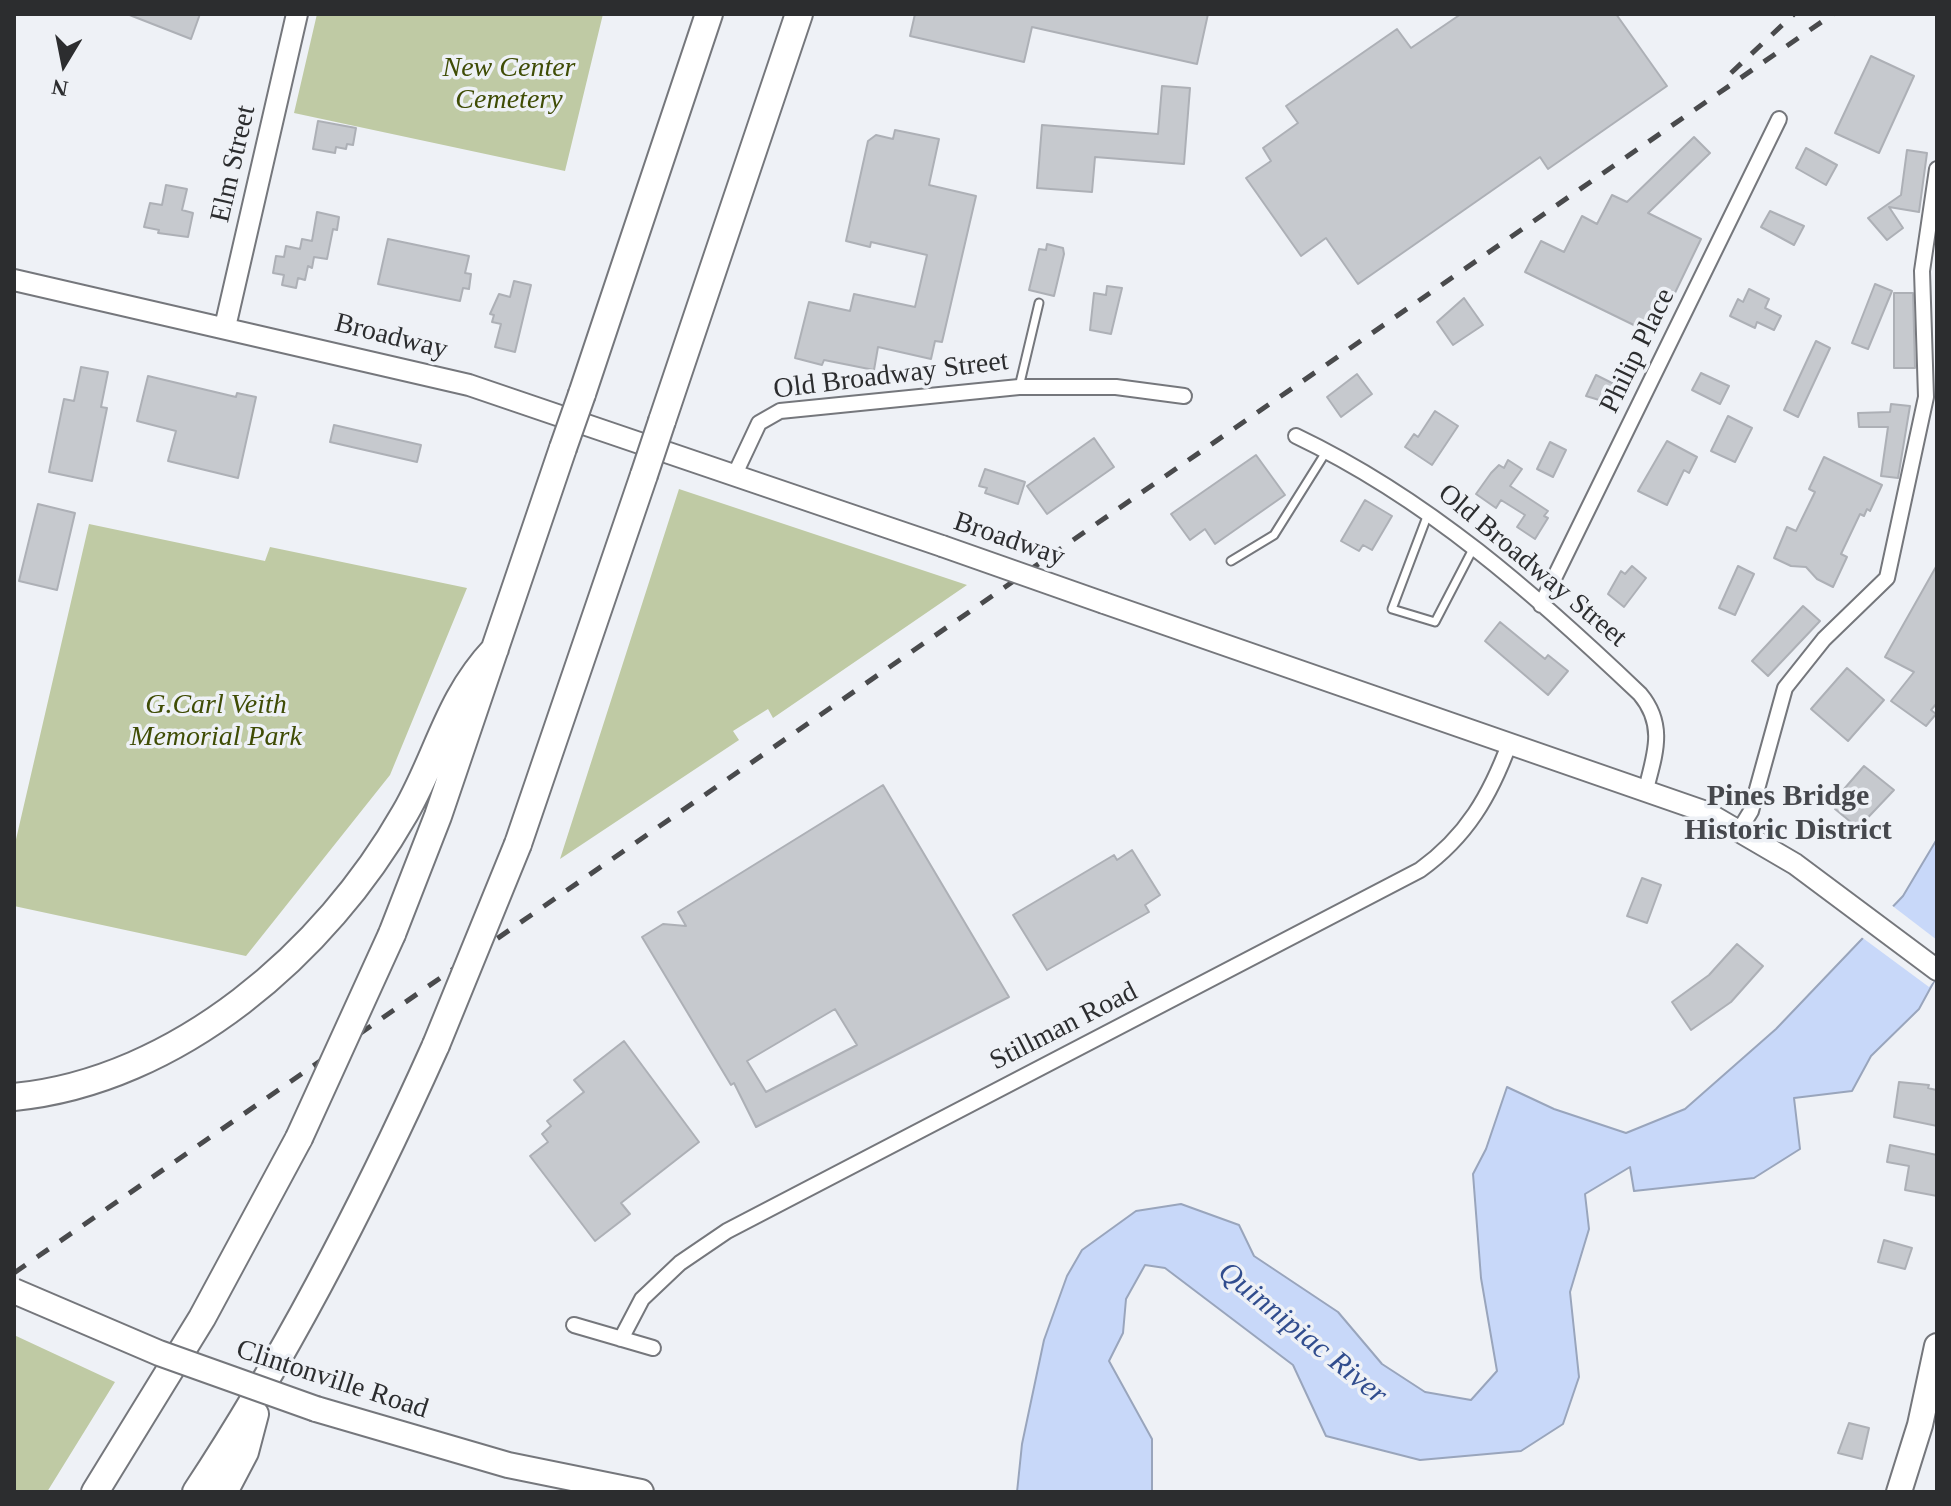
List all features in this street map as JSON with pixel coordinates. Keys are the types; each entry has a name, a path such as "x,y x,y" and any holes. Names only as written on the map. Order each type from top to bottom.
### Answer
{"highway":[{"path":"95,1492 202,1318 299,1138 392,934 433,829 709,14"},
{"path":"196,1492 258,1392 355,1215 436,1045 518,844 799,14"},
{"path":"14,1097 86,1083 149,1058 225,1012 287,960 338,907 390,838 424,778 458,695 495,649"},
{"path":"224,1492 249,1441 258,1392"}],"main road":[{"name":"Elm Street","path":"225,327 297,14"},
{"name":"Broadway","path":"14,280 469,385 1646,789 1740,829 1937,970"},
{"name":"Clintonville Road","path":"14,1291 159,1353 316,1409 494,1461 641,1492"},
{"path":"1899,1492 1920,1425 1937,1346"}],"street":[{"name":"Philip Place","path":"1541,605 1779,119"},
{"path":"1740,829 1751,811 1785,688 1824,639 1887,578 1926,397 1922,271 1937,169"},
{"name":"Old Broadway Street","path":"735,474 754,429 772,414 1019,387 1116,387 1184,396"},
{"name":"Old Broadway Street","path":"1296,436 1379,478 1429,512 1474,547 1640,694 1654,713 1657,747 1646,789"},
{"name":"Stillman Road","path":"621,1339 642,1299 680,1263 727,1231 1420,870 1448,849 1478,814 1510,742"},
{"path":"574,1325 653,1348"}],"lane":[{"path":"1019,387 1039,303"},
{"path":"1231,561 1274,535 1327,450"},
{"path":"1429,512 1392,609 1435,622 1474,547"}],"green space":[{"name":"New Center Cemetery","path":"317,14 603,14 565,171 294,113"},
{"path":"679,489 967,585 773,718 768,709 733,731 739,740 560,859"},
{"name":"G.Carl Veith Memorial Park","path":"89,524 265,561 270,547 467,588 390,775 246,956 14,906 14,848"},
{"path":"14,1335 115,1382 47,1492 14,1492"}],"water":[{"name":"Quinnipiac River","path":"1937,839 1937,976 1919,1009 1871,1056 1852,1091 1794,1098 1800,1149 1754,1178 1634,1191 1630,1167 1585,1194 1589,1229 1570,1292 1579,1377 1563,1424 1521,1451 1420,1460 1326,1436 1293,1365 1165,1268 1145,1265 1126,1299 1123,1333 1109,1361 1152,1439 1152,1492 1017,1492 1022,1444 1044,1340 1067,1276 1082,1250 1136,1211 1181,1204 1239,1225 1254,1256 1338,1312 1382,1364 1425,1392 1471,1400 1497,1371 1481,1278 1473,1174 1486,1149 1507,1087 1554,1109 1626,1133 1685,1109 1776,1029 1903,896"}],"pier":[{"path":"1890,904 1937,940 1937,977 1929,987 1860,936"}],"building":[{"path":"127,14 200,14 191,39"},
{"path":"915,14 1208,14 1197,64 1032,27 1024,62 910,36"},
{"path":"1461,14 1616,14 1667,86 1548,169 1540,157 1358,284 1326,238 1301,256 1246,178 1271,161 1263,148 1298,123 1286,106 1397,29 1411,48"},
{"path":"1871,56 1914,76 1879,153 1835,133"},
{"path":"1162,86 1190,88 1184,164 1095,157 1092,192 1037,188 1042,125 1158,134"},
{"path":"318,121 356,128 353,145 347,144 346,149 336,147 335,153 313,149"},
{"path":"895,130 939,139 929,185 976,196 942,342 935,341 931,359 878,347 874,370 824,360 822,365 795,358 809,302 850,311 854,294 915,307 927,255 871,242 870,247 846,241 868,141 876,135 893,139"},
{"path":"1694,137 1710,153 1648,213 1701,239 1672,299 1662,294 1644,330 1525,272 1541,241 1564,252 1582,216 1597,224 1612,195 1627,202"},
{"path":"1806,148 1837,165 1826,185 1796,168"},
{"path":"1907,150 1927,153 1919,212 1889,207 1903,228 1887,240 1868,218 1901,195"},
{"path":"166,185 187,189 182,210 193,213 188,237 158,233 159,230 144,227 150,203 162,205"},
{"path":"1770,211 1804,226 1794,245 1761,227"},
{"path":"317,212 339,217 337,230 333,229 327,259 314,257 312,268 308,266 305,280 298,278 296,288 282,285 284,275 273,273 276,256 284,257 286,246 300,249 302,239 312,241"},
{"path":"388,239 469,256 465,273 471,274 469,289 463,288 460,301 378,284"},
{"path":"1047,244 1063,248 1064,254 1054,296 1029,290 1039,249 1046,250"},
{"path":"514,281 531,285 515,352 495,347 501,324 492,322 494,315 490,314 499,294 510,297"},
{"path":"1875,284 1892,291 1868,349 1852,343"},
{"path":"1107,286 1122,288 1111,334 1090,330 1094,293 1106,295"},
{"path":"1749,289 1769,299 1765,308 1781,316 1774,330 1757,322 1755,328 1730,316 1738,299 1743,302"},
{"path":"1894,293 1913,293 1915,368 1894,368"},
{"path":"1464,298 1483,325 1453,345 1437,322"},
{"path":"1816,341 1830,348 1798,417 1784,410"},
{"path":"81,367 108,372 101,407 107,408 92,481 49,472 64,399 74,401"},
{"path":"1701,373 1729,386 1720,404 1692,390"},
{"path":"1357,374 1372,394 1341,417 1327,397"},
{"path":"1596,375 1618,386 1609,403 1586,396"},
{"path":"148,376 236,397 237,393 256,397 238,478 168,461 176,431 137,421"},
{"path":"1891,404 1910,406 1898,478 1881,476 1888,427 1859,427 1858,413 1890,412"},
{"path":"1435,411 1458,426 1432,465 1405,447 1414,434 1418,437"},
{"path":"1728,416 1752,428 1735,462 1711,451"},
{"path":"334,425 421,445 417,462 330,442"},
{"path":"1094,438 1114,467 1047,514 1027,486"},
{"path":"1667,441 1697,457 1689,473 1684,470 1667,505 1638,491"},
{"path":"1550,442 1566,450 1553,477 1537,469"},
{"path":"1256,455 1285,495 1215,544 1205,529 1190,540 1171,514"},
{"path":"1824,457 1882,485 1870,511 1867,509 1864,516 1860,514 1841,554 1847,557 1833,587 1817,579 1806,567 1791,566 1774,558 1787,527 1796,531 1815,492 1809,489"},
{"path":"1508,460 1522,469 1510,486 1548,511 1544,516 1548,518 1535,539 1517,527 1525,515 1501,500 1496,508 1476,494 1491,473 1499,465 1504,468"},
{"path":"985,469 1025,482 1018,504 985,493 987,488 979,486"},
{"path":"1365,500 1392,516 1372,550 1363,545 1359,551 1341,541"},
{"path":"38,504 75,513 57,590 19,581"},
{"path":"1937,565 1937,703 1931,710 1936,714 1926,726 1891,701 1914,672 1885,657"},
{"path":"1632,566 1646,578 1624,607 1608,594 1621,571 1625,574"},
{"path":"1738,566 1754,574 1735,615 1719,608"},
{"path":"1803,606 1820,621 1768,676 1752,661"},
{"path":"1500,622 1545,659 1548,655 1568,671 1548,695 1485,641"},
{"path":"1847,668 1884,700 1848,741 1811,709"},
{"path":"1864,766 1894,790 1858,828 1835,809 1842,800 1838,796"},
{"path":"883,785 1009,997 756,1127 734,1083 731,1085 642,937 663,924 686,926 678,912","holes":["835,1009 857,1045 766,1092 747,1061"]},
{"path":"1132,850 1160,895 1145,905 1149,912 1047,970 1013,915 1114,855 1117,860"},
{"path":"1642,878 1661,885 1647,923 1627,916"},
{"path":"1737,944 1763,966 1731,1002 1691,1030 1672,1002 1709,975"},
{"path":"624,1041 699,1142 621,1203 630,1214 595,1241 530,1156 548,1142 542,1134 551,1126 547,1121 584,1092 574,1080"},
{"path":"1899,1082 1929,1085 1928,1088 1936,1090 1937,1126 1894,1117"},
{"path":"1890,1145 1937,1155 1937,1196 1905,1190 1909,1166 1887,1162"},
{"path":"1884,1240 1912,1248 1905,1269 1878,1262"},
{"path":"1849,1423 1869,1428 1862,1459 1838,1453"}],"railway":[{"path":"1731,73 1794,14"},
{"path":"14,1273 1833,14"}],"district":[{"name":"Pines Bridge Historic District","path":"1788,814"}]}
